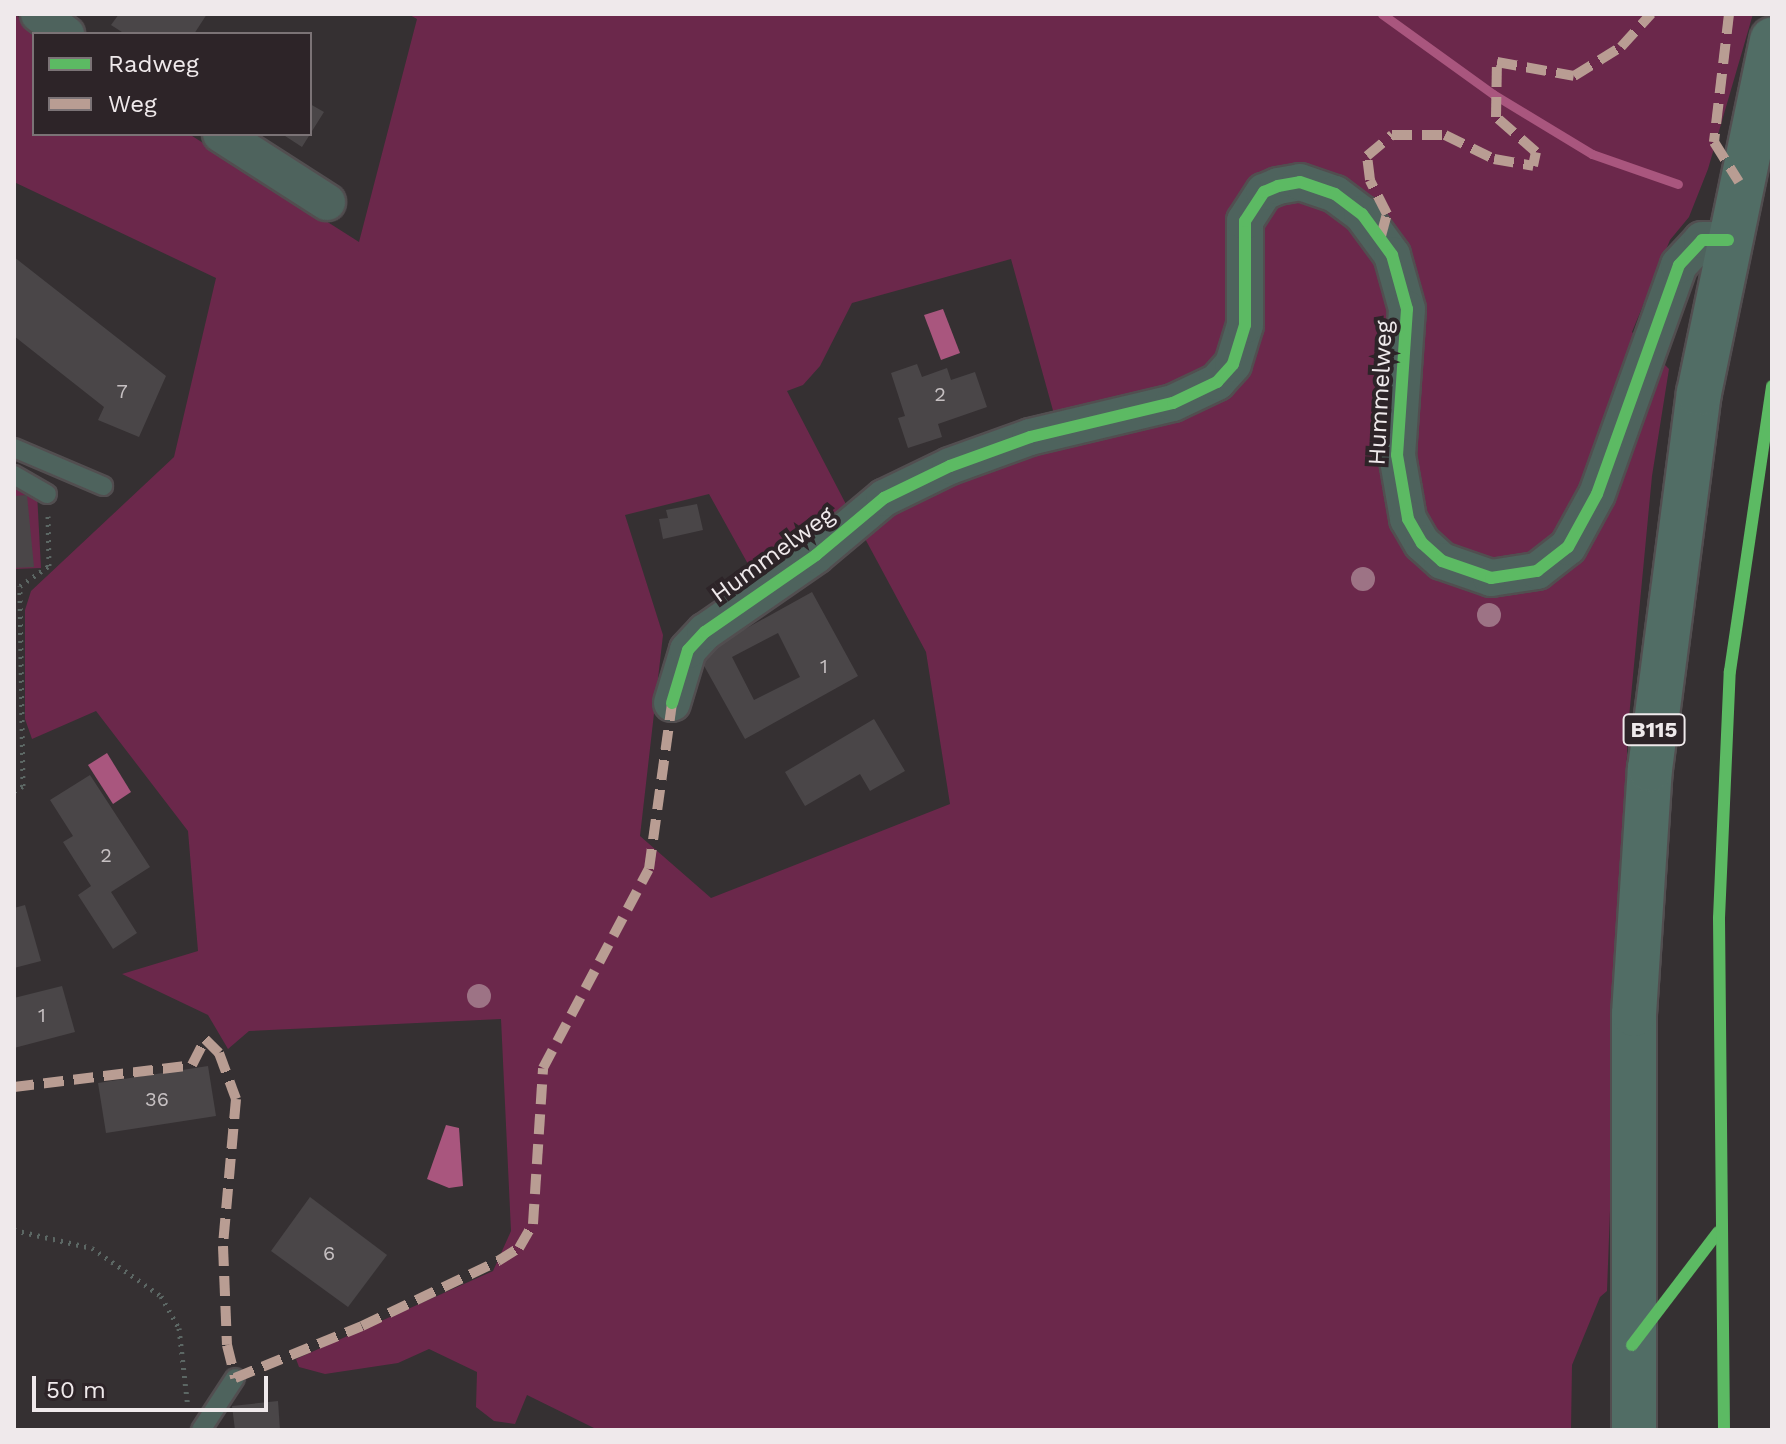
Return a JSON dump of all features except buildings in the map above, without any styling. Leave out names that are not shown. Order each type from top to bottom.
[{"type":"main road","name":"B115","points":[[1634,1430],[1634,1014],[1650,769],[1676,543],[1728,240],[1772,39]]},
{"type":"street","points":[[39,14],[63,32]]},
{"type":"street","points":[[224,136],[327,202]]},
{"type":"street","name":"Hummelweg","points":[[672,703],[688,650],[705,632],[816,555],[884,498],[950,466],[1030,437],[1173,403],[1217,382],[1233,364],[1245,325],[1245,221],[1264,192],[1300,182],[1335,194],[1362,214],[1392,255],[1407,309],[1397,455],[1408,519],[1422,543],[1442,561],[1491,578],[1537,571],[1568,547],[1597,494],[1679,265],[1702,240],[1728,240]]},
{"type":"lane","points":[[14,448],[103,486]]},
{"type":"lane","points":[[14,475],[47,494]]},
{"type":"lane","points":[[198,1425],[235,1378]]},
{"type":"path","points":[[14,791],[23,786],[20,586],[49,566],[47,494]]},
{"type":"path","points":[[14,1230],[92,1248],[161,1296],[179,1328],[187,1400],[198,1425]]},
{"type":"shaded area","points":[[14,14],[39,32],[32,32],[32,136],[192,136],[359,242],[417,19],[408,14],[1753,14],[1708,169],[1689,217],[1670,240],[1632,332],[1669,369],[1652,476],[1628,728],[1607,1291],[1600,1297],[1572,1365],[1571,1430],[598,1430],[527,1395],[515,1424],[494,1421],[476,1407],[477,1372],[429,1349],[398,1363],[325,1374],[299,1367],[296,1359],[493,1271],[511,1231],[501,1019],[249,1031],[228,1049],[208,1015],[122,974],[198,951],[188,831],[96,711],[32,739],[25,719],[25,610],[31,591],[174,457],[216,278],[14,182]],"holes":[[[1011,259],[1062,443],[900,501],[862,533],[926,652],[950,804],[711,898],[640,836],[663,635],[625,515],[709,494],[748,564],[849,510],[787,391],[803,385],[820,366],[852,303]]]},
{"type":"shaded area","points":[[943,309],[960,353],[941,360],[924,315]]},
{"type":"shaded area","points":[[14,482],[37,493],[41,568],[14,569]]},
{"type":"shaded area","points":[[107,753],[131,792],[113,804],[88,765]]},
{"type":"shaded area","points":[[446,1125],[459,1128],[463,1186],[449,1188],[427,1179]]},
{"type":"waterway","points":[[1382,14],[1493,94],[1592,154],[1678,184]]},
{"type":"marked path","points":[[1381,236],[1387,214],[1370,180],[1367,156],[1392,135],[1445,135],[1494,159],[1533,166],[1536,152],[1496,117],[1497,62],[1574,76],[1621,47],[1651,14]]},
{"type":"marked path","points":[[1729,14],[1714,142],[1739,182]]},
{"type":"marked path","points":[[14,1087],[192,1065],[205,1039],[219,1053],[236,1099],[223,1246],[227,1345],[235,1378],[362,1326],[498,1261],[519,1248],[533,1224],[543,1068],[649,869],[672,703]]},
{"type":"cycle path","points":[[672,703],[688,650],[705,632],[816,555],[884,498],[950,466],[1030,437],[1173,403],[1217,382],[1233,364],[1245,325],[1245,221],[1264,192],[1300,182],[1335,194],[1362,214],[1392,255],[1407,309],[1397,455],[1408,519],[1422,543],[1442,561],[1491,578],[1537,571],[1568,547],[1597,494],[1679,265],[1702,240],[1728,240]]},
{"type":"cycle path","points":[[1724,1430],[1719,918],[1730,671],[1772,386]]},
{"type":"cycle path","points":[[1632,1345],[1718,1232]]}]
